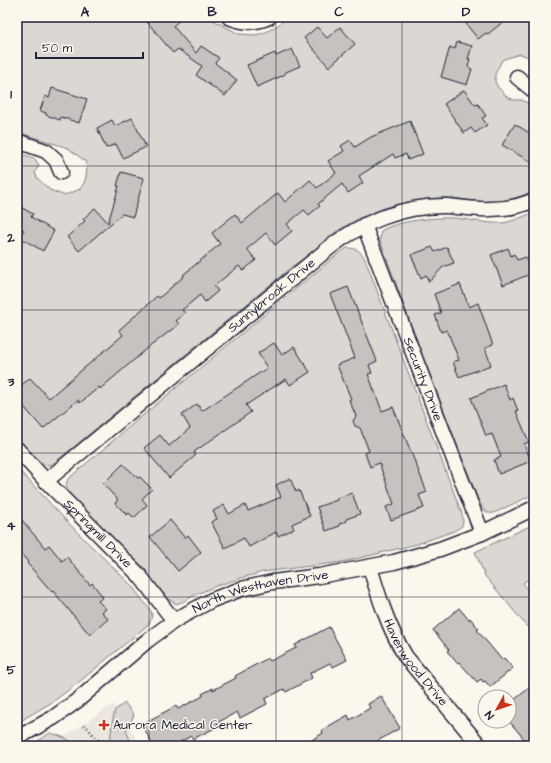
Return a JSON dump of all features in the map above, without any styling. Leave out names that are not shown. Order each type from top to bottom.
[{"type":"street","points":[[229,17],[235,20],[250,22],[264,20],[269,17]]},
{"type":"street","points":[[517,77],[534,91]]},
{"type":"street","points":[[17,142],[46,151],[56,160],[61,172]]},
{"type":"street","name":"Sunnybrook Drive","points":[[46,481],[341,238],[364,225],[395,213],[420,208],[446,206],[490,209],[509,208],[534,200]]},
{"type":"street","name":"Security Drive","points":[[364,225],[482,533]]},
{"type":"street","name":"Springmill Drive","points":[[17,449],[46,481],[140,576],[174,621]]},
{"type":"street","name":"North Westhaven Drive","points":[[17,738],[53,718],[74,703],[147,641],[174,621],[212,600],[241,589],[273,582],[370,567],[440,549],[482,533],[534,508]]},
{"type":"street","name":"Havenwood Drive","points":[[370,567],[396,641],[406,657],[480,746]]},
{"type":"path","points":[[84,725],[105,746]]},
{"type":"shaded area","points":[[17,17],[210,17],[239,34],[256,35],[266,32],[288,17],[534,17],[534,69],[529,57],[520,54],[502,60],[495,74],[495,81],[497,86],[507,97],[514,100],[522,100],[534,107],[534,191],[516,198],[497,202],[447,198],[411,201],[382,209],[356,220],[327,238],[312,252],[294,265],[58,460],[50,465],[43,464],[30,453],[17,437],[17,153],[34,158],[39,165],[35,172],[37,178],[50,190],[63,195],[80,189],[86,177],[87,168],[85,161],[68,148],[17,132]]},
{"type":"shaded area","points":[[534,212],[534,494],[494,513],[488,513],[484,510],[478,499],[411,325],[380,240],[381,231],[406,222],[436,218],[453,218],[490,223],[502,223]]},
{"type":"shaded area","points":[[347,248],[358,250],[365,259],[462,514],[462,526],[454,531],[417,544],[342,562],[263,572],[216,586],[176,604],[167,598],[141,565],[70,495],[66,487],[68,479],[142,416]]},
{"type":"shaded area","points":[[17,468],[77,532],[131,585],[151,611],[152,615],[149,624],[79,682],[54,701],[17,723]]},
{"type":"shaded area","points":[[534,524],[534,575],[523,583],[530,594],[534,596],[534,635],[485,576],[475,552]]},
{"type":"shaded area","points":[[125,703],[134,715],[126,731],[130,740],[135,746],[113,746],[110,743],[115,710]]},
{"type":"shaded area","name":"Aurora Medical Center","points":[[113,704],[141,746],[51,746]]},
{"type":"shaded area","points":[[50,733],[67,739],[76,746],[30,746]]},
{"type":"building","points":[[143,17],[183,17],[173,26],[196,53],[201,46],[219,58],[215,63],[237,80],[225,96],[196,75],[202,66],[178,49],[173,53]]},
{"type":"building","points":[[474,17],[509,17],[488,34],[486,33],[478,39],[466,24]]},
{"type":"building","points":[[317,27],[327,38],[340,27],[355,44],[329,67],[304,38]]},
{"type":"building","points":[[457,42],[472,46],[468,59],[470,59],[468,67],[472,69],[467,85],[441,77],[450,47],[455,49]]},
{"type":"building","points":[[292,49],[300,66],[257,87],[247,65],[275,53],[276,56]]},
{"type":"building","points":[[52,88],[87,99],[79,123],[61,117],[60,120],[40,111],[45,96],[49,98]]},
{"type":"building","points":[[464,90],[475,105],[478,104],[486,116],[482,118],[487,125],[475,133],[471,128],[464,133],[444,104]]},
{"type":"building","points":[[132,118],[146,147],[123,158],[116,144],[106,148],[97,128],[112,120],[115,126]]},
{"type":"building","points":[[410,121],[423,154],[408,160],[406,154],[395,158],[393,154],[359,176],[363,183],[348,193],[342,184],[318,204],[320,206],[309,215],[304,210],[287,224],[292,231],[275,245],[266,233],[247,249],[256,260],[243,271],[239,266],[214,286],[218,291],[205,302],[200,295],[182,310],[185,313],[176,321],[179,324],[100,389],[99,387],[80,403],[78,400],[43,429],[18,400],[22,396],[17,389],[30,378],[49,398],[123,335],[119,330],[157,296],[159,298],[184,276],[183,275],[220,244],[212,233],[235,214],[242,223],[278,193],[285,202],[310,180],[317,188],[336,173],[328,161],[344,151],[341,146],[350,140],[355,147],[371,137]]},
{"type":"building","points":[[515,124],[534,136],[534,164],[502,145]]},
{"type":"building","points":[[121,172],[144,178],[133,217],[122,214],[79,251],[67,237],[85,221],[83,219],[95,208],[108,223],[119,186],[117,186]]},
{"type":"building","points":[[17,205],[33,214],[31,217],[54,231],[43,251],[19,237],[24,230],[17,226]]},
{"type":"building","points":[[432,247],[435,252],[447,247],[454,263],[443,267],[429,282],[426,275],[421,278],[411,255]]},
{"type":"building","points":[[508,248],[511,256],[514,254],[517,260],[526,257],[533,273],[503,285],[491,255]]},
{"type":"building","points":[[460,284],[469,307],[478,303],[493,345],[485,348],[491,365],[459,377],[453,362],[459,360],[447,330],[441,332],[435,315],[441,313],[434,294]]},
{"type":"building","points":[[348,287],[377,361],[369,365],[372,373],[368,374],[382,411],[393,407],[427,492],[419,495],[424,508],[391,520],[386,507],[394,504],[379,463],[370,467],[365,453],[369,451],[360,428],[355,426],[353,421],[356,416],[349,400],[351,399],[337,365],[355,358],[330,294]]},
{"type":"building","points":[[274,343],[282,355],[294,347],[310,372],[290,385],[286,379],[246,405],[251,412],[194,452],[196,455],[169,478],[144,448],[160,435],[169,446],[190,428],[182,415],[197,404],[202,411],[267,368],[258,353]]},
{"type":"building","points":[[504,384],[510,400],[513,398],[518,411],[516,411],[529,442],[524,444],[531,461],[499,474],[494,460],[501,457],[492,434],[486,436],[471,398]]},
{"type":"building","points":[[123,464],[138,478],[140,477],[152,489],[142,499],[147,505],[134,518],[129,513],[127,515],[115,503],[118,500],[103,484]]},
{"type":"building","points":[[290,478],[296,492],[299,490],[310,516],[292,524],[294,529],[278,536],[276,532],[249,547],[244,538],[225,548],[211,522],[217,519],[213,511],[224,505],[229,514],[245,505],[248,511],[281,497],[276,485]]},
{"type":"building","points":[[352,493],[360,514],[346,519],[347,521],[339,524],[340,526],[326,531],[317,507]]},
{"type":"building","points":[[17,514],[45,548],[49,545],[62,561],[67,557],[90,585],[92,583],[103,597],[98,601],[106,609],[102,612],[108,619],[90,635],[27,563],[28,562],[17,549]]},
{"type":"building","points":[[170,520],[185,538],[188,535],[201,552],[178,571],[150,537]]},
{"type":"building","points":[[459,608],[469,620],[470,618],[479,629],[477,630],[502,660],[504,658],[513,668],[490,687],[481,679],[477,682],[459,662],[457,663],[433,630]]},
{"type":"building","points":[[329,627],[347,660],[333,667],[330,663],[310,673],[312,678],[286,692],[284,689],[265,699],[267,704],[240,718],[237,712],[217,723],[219,726],[193,739],[191,736],[173,746],[153,746],[142,724],[176,706],[178,709],[203,696],[202,694],[236,678],[235,676],[268,658],[270,661],[296,648],[295,645]]},
{"type":"building","points":[[529,688],[534,694],[534,746],[530,746],[516,729],[517,729],[517,698]]},
{"type":"building","points":[[381,696],[400,728],[369,746],[302,746],[323,733],[322,730],[348,715],[350,720],[370,708],[368,704]]},
{"type":"place","name":"Aurora Medical Center","points":[[104,725]]}]
